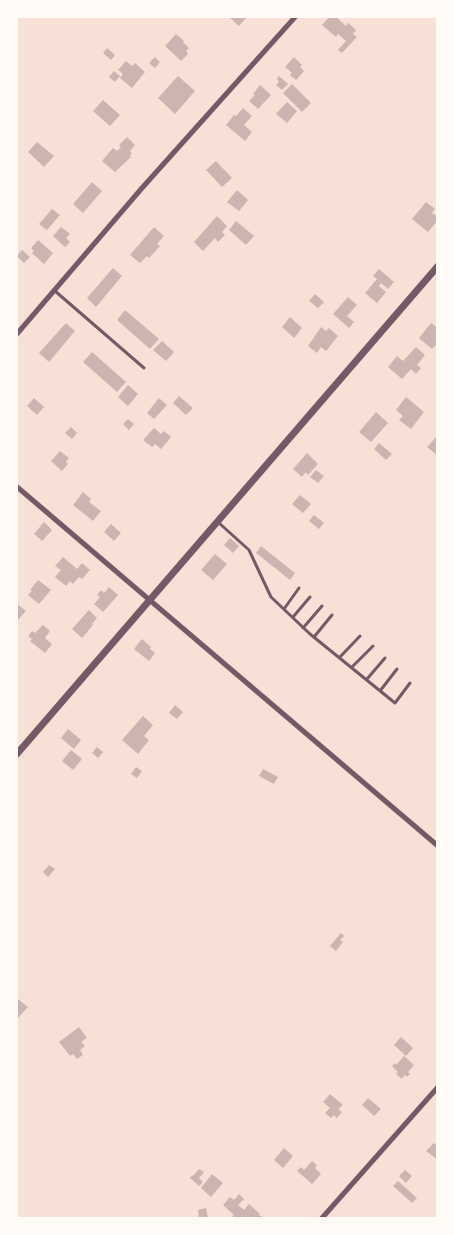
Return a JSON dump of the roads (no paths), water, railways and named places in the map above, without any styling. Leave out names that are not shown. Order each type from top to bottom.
[{"type":"street","points":[[16,335],[141,188],[296,16]]},
{"type":"street","points":[[16,755],[438,266]]},
{"type":"street","points":[[16,486],[438,846]]},
{"type":"street","points":[[322,1218],[438,1086]]},
{"type":"lane","points":[[54,291],[144,368]]},
{"type":"lane","points":[[218,522],[249,550],[271,597],[303,628],[395,702],[410,683]]},
{"type":"lane","points":[[284,609],[299,588]]},
{"type":"lane","points":[[292,617],[310,597]]},
{"type":"lane","points":[[303,628],[322,606]]},
{"type":"lane","points":[[314,637],[332,615]]},
{"type":"lane","points":[[340,657],[360,636]]},
{"type":"lane","points":[[352,667],[373,646]]},
{"type":"lane","points":[[367,680],[385,658]]},
{"type":"lane","points":[[380,691],[397,669]]}]
